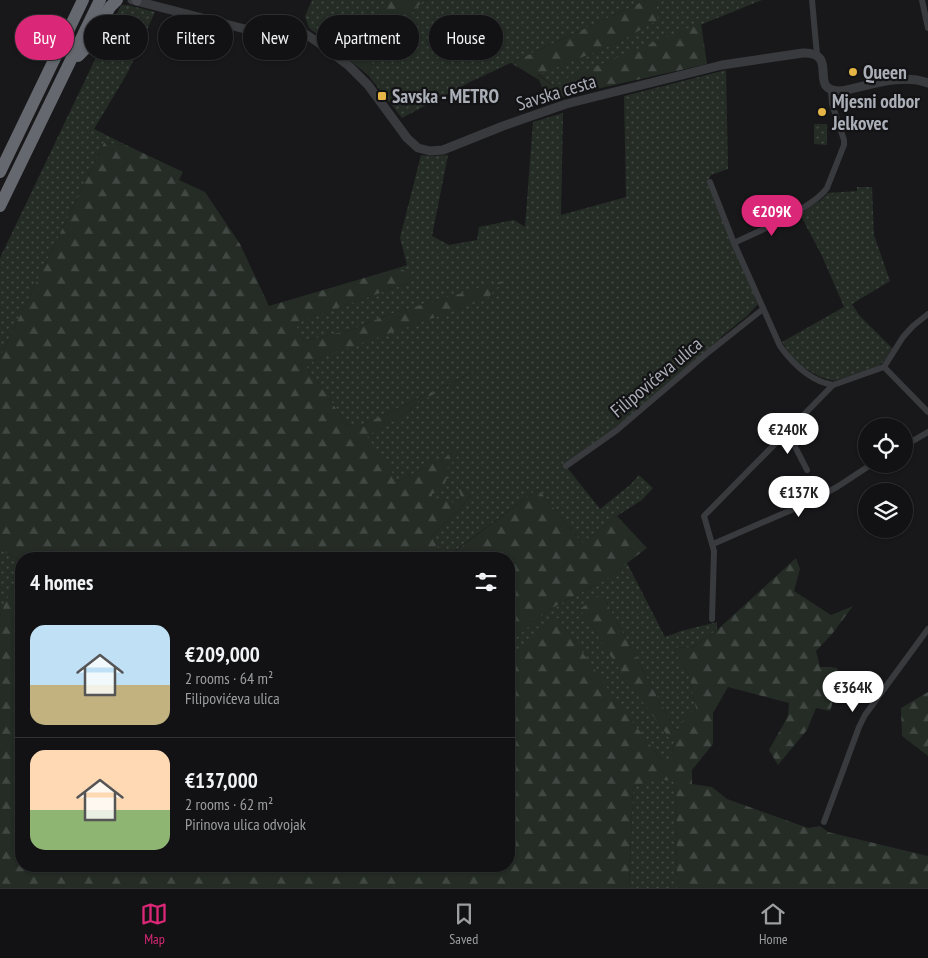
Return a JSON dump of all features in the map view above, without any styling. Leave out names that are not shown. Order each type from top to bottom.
[{"type":"highway","points":[[0,172],[83,0]]},
{"type":"highway","points":[[0,206],[100,0]]},
{"type":"highway","points":[[69,64],[87,47],[110,7],[117,0]]},
{"type":"street","name":"Savska cesta","points":[[135,0],[245,30],[286,25],[293,26],[349,66],[368,85],[407,138],[418,148],[430,151],[443,150],[566,104],[713,67],[803,53],[817,55]]},
{"type":"street","points":[[812,0],[817,55],[822,60],[824,82],[831,90],[841,91],[897,80],[916,79],[928,83]]},
{"type":"street","points":[[922,0],[928,28]]},
{"type":"street","points":[[734,243],[798,210],[823,194],[827,188],[844,145],[832,104],[831,90]]},
{"type":"street","points":[[710,182],[734,243],[780,346],[790,360],[805,372],[817,380],[833,384]]},
{"type":"street","name":"Filipovićeva ulica","points":[[566,466],[617,430],[704,355],[764,309]]},
{"type":"street","points":[[712,619],[713,544],[704,516],[833,384],[884,367],[903,337],[928,314]]},
{"type":"street","points":[[884,367],[928,412]]},
{"type":"street","points":[[787,431],[807,470]]},
{"type":"street","points":[[913,441],[928,432]]},
{"type":"street","points":[[713,544],[805,504],[858,473]]},
{"type":"street","points":[[824,822],[865,715],[928,629]]},
{"type":"green space","points":[[312,0],[388,0],[376,15],[317,15],[317,34],[309,28],[307,15],[305,15]]},
{"type":"green space","points":[[388,0],[428,0],[423,1],[410,15],[376,15]]},
{"type":"green space","points":[[646,0],[470,82],[402,118],[368,75],[373,60],[419,60],[419,15],[410,15],[423,1]]},
{"type":"green space","points":[[646,0],[656,0],[658,20],[617,43],[538,75],[555,87],[562,80],[701,23],[707,64],[548,100],[539,80],[511,63]]},
{"type":"green space","points":[[656,0],[762,0],[601,65],[555,87],[538,74],[617,43],[657,20]]},
{"type":"green space","points":[[121,5],[155,12],[148,28],[148,15],[116,15]]},
{"type":"green space","points":[[95,60],[133,60],[94,129],[126,145],[104,143],[0,357],[0,258]]},
{"type":"green space","points":[[349,60],[373,60],[368,75]]},
{"type":"green space","points":[[726,70],[728,169],[711,175],[708,181],[758,304],[721,339],[619,425],[565,465],[600,509],[630,485],[639,475],[653,488],[642,500],[617,516],[582,543],[538,489],[453,552],[440,552],[431,536],[461,509],[470,496],[458,485],[461,497],[453,504],[432,501],[432,493],[449,471],[445,470],[460,452],[442,461],[424,461],[428,467],[398,481],[366,436],[404,415],[417,403],[475,371],[358,427],[347,424],[306,366],[317,359],[502,282],[387,315],[354,329],[304,341],[294,323],[411,282],[413,275],[398,268],[407,265],[400,238],[421,155],[448,155],[432,236],[449,245],[477,240],[479,227],[514,220],[525,227],[533,122],[563,113],[561,215],[626,197],[624,96]]},
{"type":"green space","points":[[814,124],[827,124],[827,145],[814,144]]},
{"type":"green space","points":[[104,143],[126,145],[183,172],[179,180],[205,192],[240,244],[269,306],[398,268],[414,275],[411,282],[295,323],[304,341],[354,329],[387,315],[503,281],[487,299],[317,359],[306,366],[347,424],[358,427],[488,365],[417,403],[404,415],[367,436],[398,481],[427,467],[424,461],[442,461],[453,450],[461,452],[446,470],[449,471],[443,489],[432,494],[432,501],[441,497],[454,503],[461,497],[457,484],[470,496],[461,509],[431,536],[440,552],[15,552],[15,558],[0,549],[0,357]]},
{"type":"green space","points":[[857,187],[872,187],[874,235],[890,281],[852,304],[859,315],[892,348],[878,367],[834,381],[820,377],[801,366],[794,360],[782,342],[844,307],[822,256],[800,214],[828,193],[857,191]]},
{"type":"green space","points":[[538,489],[582,543],[617,516],[647,548],[605,580],[550,609],[515,638],[515,552],[454,552]]},
{"type":"green space","points":[[0,549],[15,558],[15,581],[0,615]]},
{"type":"green space","points":[[796,558],[800,569],[794,591],[831,615],[853,606],[832,634],[816,651],[820,667],[837,668],[840,679],[830,711],[816,708],[807,730],[778,765],[769,750],[788,716],[789,703],[728,687],[713,713],[713,744],[692,770],[692,784],[712,787],[727,799],[808,828],[820,826],[828,832],[928,856],[928,888],[677,888],[676,782],[659,780],[643,783],[633,788],[629,888],[0,888],[0,615],[15,581],[15,872],[515,872],[515,653],[538,628],[558,618],[616,700],[657,754],[668,765],[675,742],[671,740],[629,684],[580,609],[599,596],[604,598],[674,728],[679,730],[684,719],[696,709],[689,675],[674,650],[679,647],[691,648],[717,630]]},
{"type":"green space","points":[[627,563],[665,637],[717,622],[717,630],[691,648],[679,647],[674,650],[689,675],[696,709],[684,719],[680,730],[674,728],[604,598],[580,609],[630,684],[671,740],[675,742],[668,766],[624,713],[558,618],[515,654],[515,638],[550,609],[605,580]]},
{"type":"green space","points":[[928,692],[928,756],[902,736],[901,708]]},
{"type":"green space","points":[[662,779],[676,782],[677,888],[629,888],[633,788],[647,781]]},
{"type":"place","name":"Queen","points":[[853,72]]},
{"type":"place","name":"Savska - METRO","points":[[382,96]]},
{"type":"place","name":"Mjesni odbor Jelkovec","points":[[822,112]]}]
